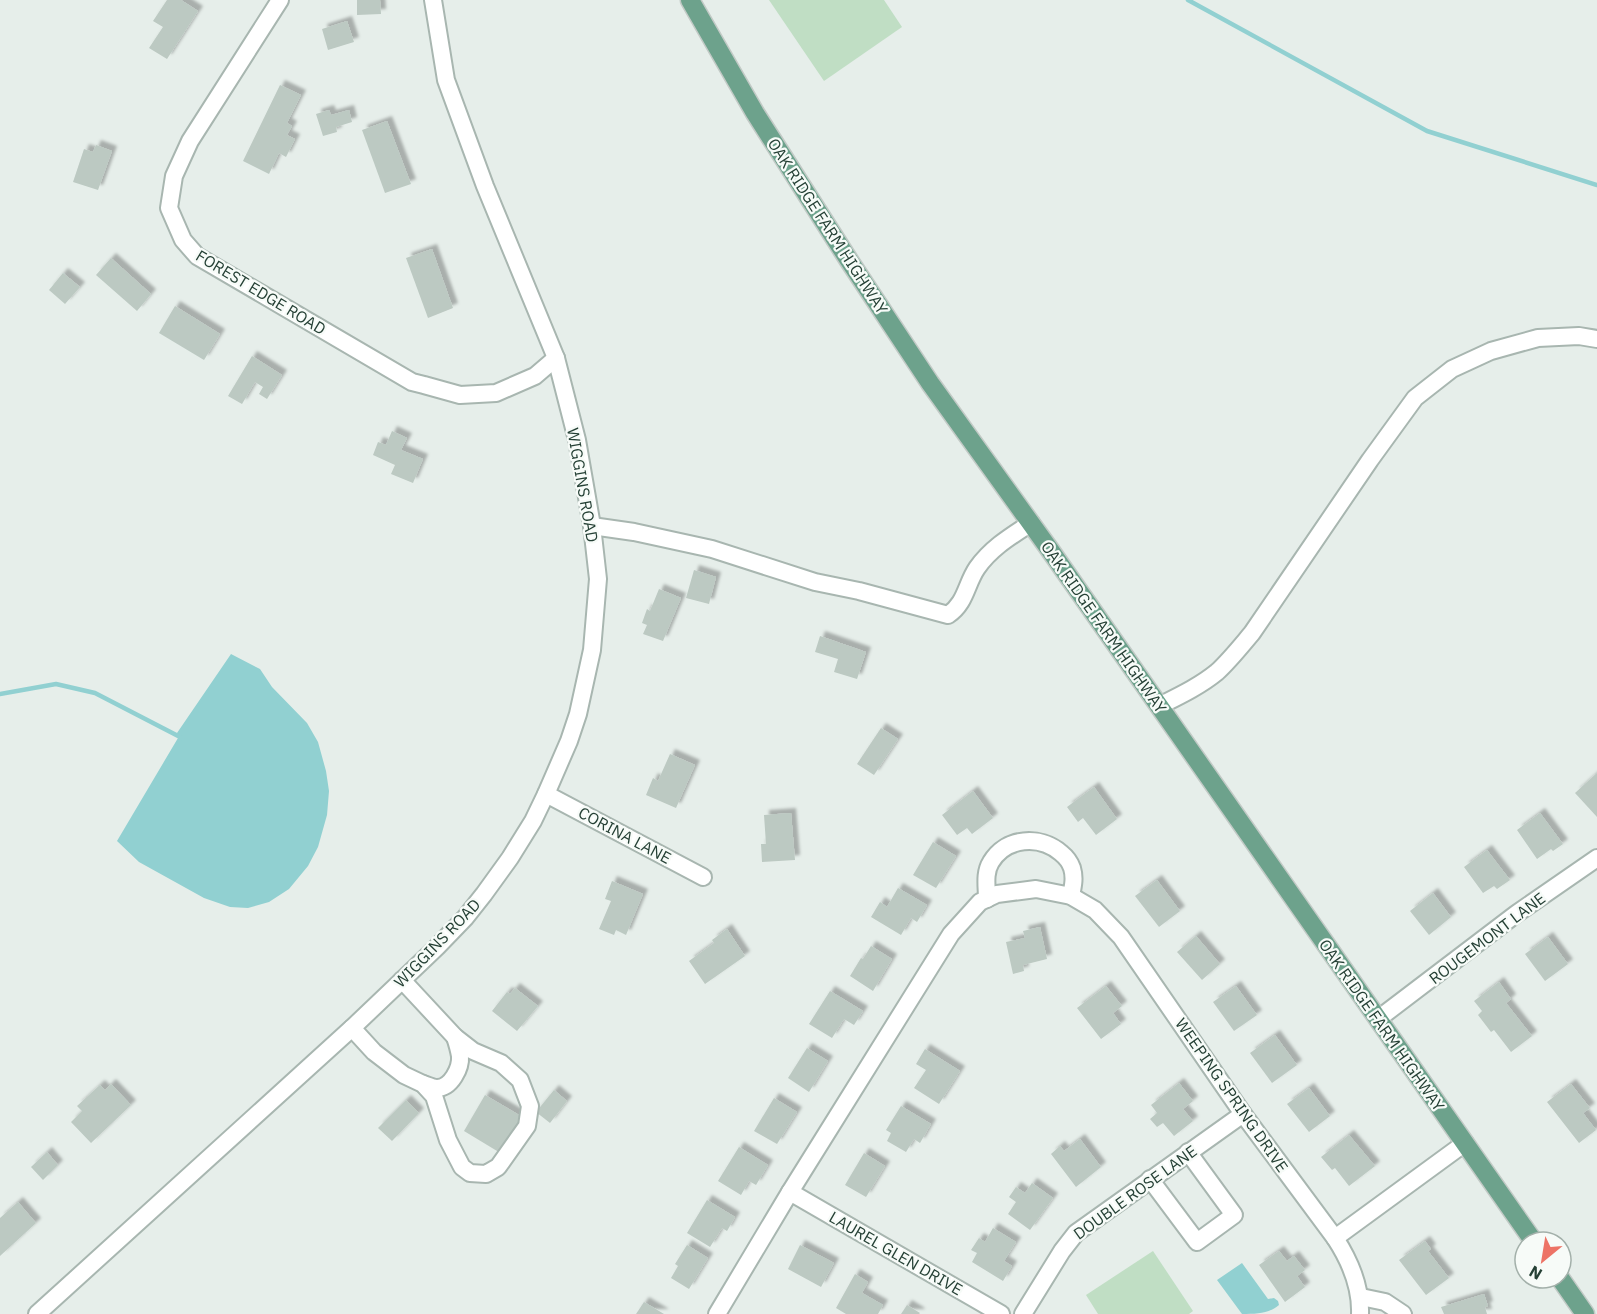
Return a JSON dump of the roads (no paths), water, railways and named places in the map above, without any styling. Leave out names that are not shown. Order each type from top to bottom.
[{"type":"main road","name":"OAK RIDGE FARM HIGHWAY","points":[[690,0],[755,112],[930,383],[1031,523],[1526,1230]]},
{"type":"main road","points":[[1568,1290],[1585,1314]]},
{"type":"street","name":"FOREST EDGE ROAD","points":[[280,0],[190,141],[174,176],[169,208],[183,240],[197,256],[412,382],[460,395],[496,393],[535,376],[556,358]]},
{"type":"street","name":"WIGGINS ROAD","points":[[37,1314],[352,1028],[444,939],[484,894],[533,821],[569,741],[578,714],[592,650],[597,579],[592,526],[577,440],[556,358],[485,186],[447,82],[433,0]]},
{"type":"street","points":[[1159,706],[1216,672],[1252,633],[1415,398],[1452,369],[1491,351],[1538,338],[1579,336],[1597,339]]},
{"type":"street","points":[[592,526],[630,531],[712,549],[815,582],[859,591],[948,615],[957,609],[976,568],[998,545],[1031,523]]},
{"type":"street","name":"CORINA LANE","points":[[546,794],[703,877]]},
{"type":"street","points":[[987,899],[986,873],[991,861],[1001,850],[1018,841],[1038,841],[1055,848],[1066,858],[1072,866],[1074,882],[1071,896]]},
{"type":"street","name":"ROUGEMONT LANE","points":[[1377,1020],[1516,914],[1597,858]]},
{"type":"street","name":"WEEPING SPRING DRIVE","points":[[717,1314],[790,1192],[951,934],[980,902],[997,894],[1036,889],[1071,896],[1095,910],[1121,937],[1243,1114],[1346,1254],[1353,1270],[1360,1306]]},
{"type":"street","points":[[402,980],[455,1037],[473,1051],[501,1063],[520,1080],[530,1106],[527,1126],[498,1167],[486,1174],[470,1173],[462,1167],[448,1140],[434,1096],[423,1084]]},
{"type":"street","points":[[352,1028],[374,1052],[404,1074],[436,1088],[449,1083],[458,1067],[460,1058],[455,1037]]},
{"type":"street","name":"DOUBLE ROSE LANE","points":[[1023,1314],[1062,1251],[1076,1233],[1243,1114]]},
{"type":"street","points":[[1335,1238],[1465,1143]]},
{"type":"street","points":[[1150,1179],[1197,1242],[1234,1215],[1188,1152]]},
{"type":"street","name":"LAUREL GLEN DRIVE","points":[[790,1192],[1001,1314]]},
{"type":"street","points":[[1360,1306],[1385,1302],[1403,1314]]},
{"type":"water","points":[[231,654],[260,669],[272,687],[307,723],[318,742],[329,791],[327,815],[318,847],[308,866],[289,889],[269,902],[248,908],[230,907],[204,898],[139,862],[117,841],[178,738],[177,733]]},
{"type":"water","points":[[1242,1263],[1268,1299],[1274,1298],[1279,1305],[1266,1312],[1242,1314],[1217,1280]]},
{"type":"waterway","points":[[1188,0],[1427,131],[1597,185]]},
{"type":"waterway","points":[[0,694],[56,684],[95,693],[182,738]]}]
